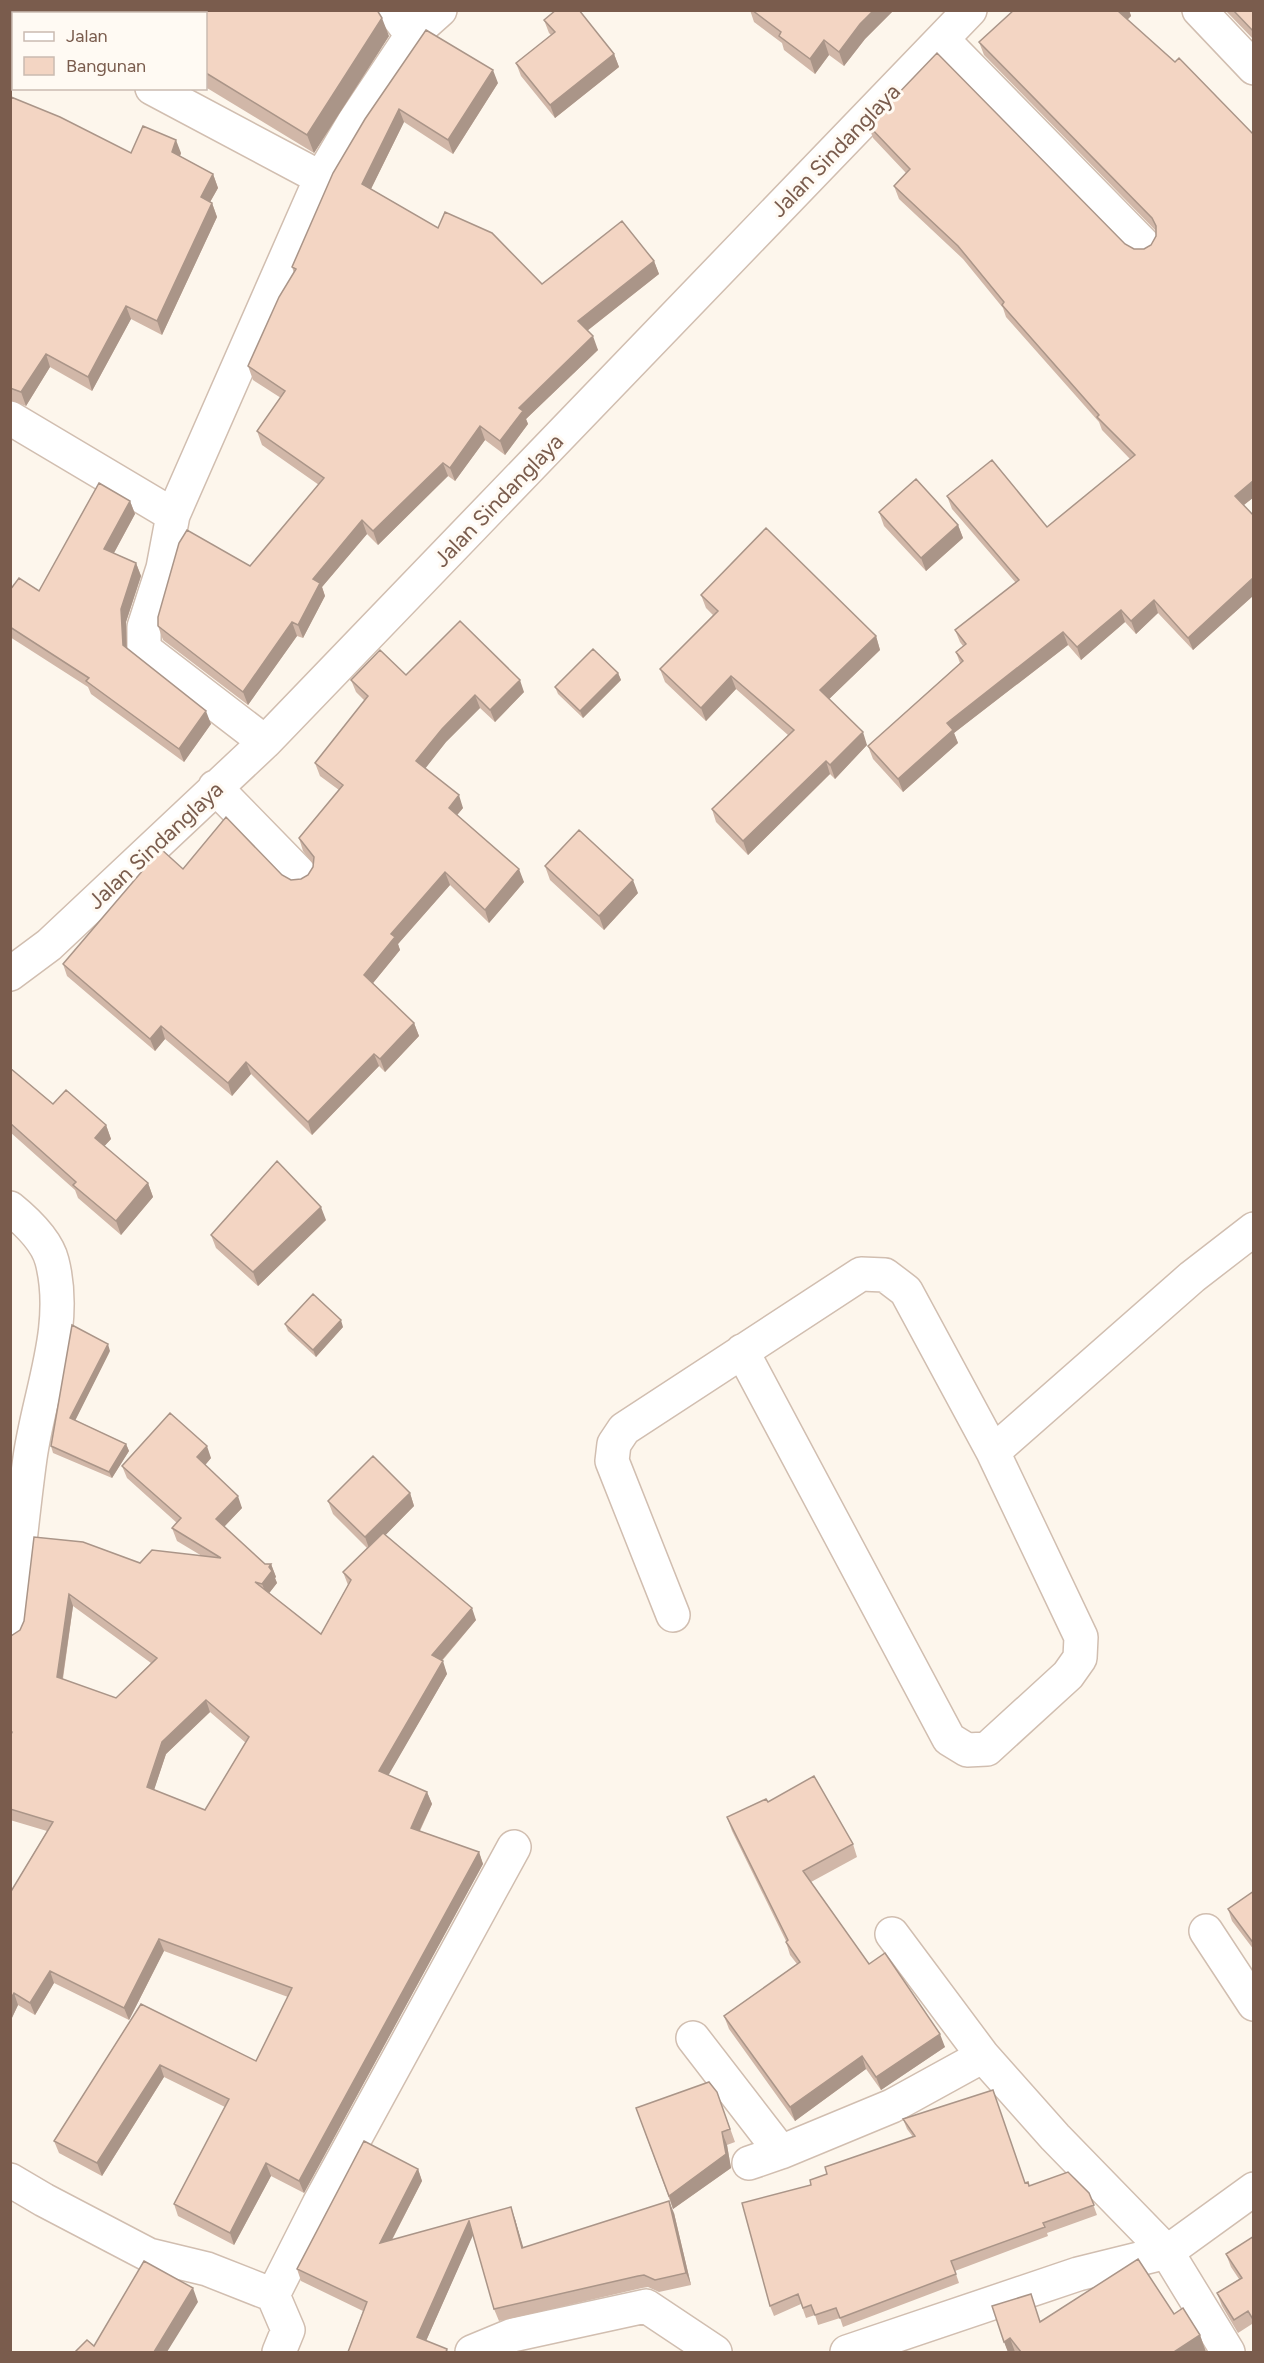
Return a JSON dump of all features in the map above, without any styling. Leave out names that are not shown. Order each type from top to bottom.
[{"type":"street","points":[[265,742],[144,649],[144,627],[163,568],[173,515],[321,178],[354,122],[403,23],[440,10]]},
{"type":"street","name":"Jalan Sindanglaya","points":[[10,974],[49,945],[265,742],[970,10]]},
{"type":"street","points":[[1199,10],[1254,68]]},
{"type":"street","points":[[942,39],[1143,244]]},
{"type":"street","points":[[156,90],[321,178]]},
{"type":"street","points":[[10,418],[173,515]]},
{"type":"street","points":[[215,788],[300,874]]},
{"type":"street","points":[[10,1208],[28,1223],[52,1258],[59,1298],[56,1326],[30,1456],[10,1631]]},
{"type":"street","points":[[993,1452],[1207,1264],[1254,1228]]},
{"type":"street","points":[[673,1615],[612,1461],[614,1444],[624,1429],[742,1351],[861,1274],[885,1275],[906,1291],[993,1452],[1082,1637],[1080,1658],[1068,1675],[987,1749],[967,1750],[949,1739],[742,1351]]},
{"type":"street","points":[[273,2295],[319,2204],[514,1847]]},
{"type":"street","points":[[1206,1931],[1254,2004]]},
{"type":"street","points":[[892,1934],[983,2056],[1054,2137],[1167,2252],[1228,2352]]},
{"type":"street","points":[[693,2038],[782,2152]]},
{"type":"street","points":[[749,2163],[782,2152],[892,2106],[983,2056]]},
{"type":"street","points":[[10,2180],[149,2255],[207,2269],[273,2295],[288,2330],[279,2352]]},
{"type":"street","points":[[847,2352],[1078,2274],[1167,2252],[1254,2189]]},
{"type":"street","points":[[472,2352],[513,2335],[646,2306],[715,2352]]},
{"type":"building","points":[[182,10],[377,10],[382,18],[307,135],[207,74],[207,12],[181,12]]},
{"type":"building","points":[[556,10],[579,10],[614,54],[550,105],[516,63],[555,32],[544,20]]},
{"type":"building","points":[[752,10],[874,10],[839,52],[824,40],[810,59],[779,36],[781,32]]},
{"type":"building","points":[[1014,10],[1119,10],[1175,62],[1179,58],[1254,135],[1254,480],[1235,496],[1254,516],[1254,577],[1188,638],[1154,600],[1131,621],[1121,610],[1077,647],[1063,632],[947,723],[953,730],[898,779],[868,746],[963,661],[956,652],[966,644],[955,630],[1019,580],[947,496],[992,460],[1047,527],[1135,455],[1097,417],[1099,415],[1002,305],[1004,302],[958,246],[894,186],[910,169],[868,125],[937,53],[1125,244],[1134,249],[1144,249],[1151,245],[1156,236],[1156,226],[1152,218],[979,42]]},
{"type":"building","points":[[1233,10],[1254,10],[1254,32]]},
{"type":"building","points":[[426,30],[493,70],[448,140],[399,109],[362,184],[438,228],[445,212],[492,233],[542,284],[622,221],[654,261],[578,321],[593,336],[519,408],[523,411],[500,441],[480,426],[450,468],[443,463],[373,531],[362,520],[313,579],[320,583],[298,625],[292,622],[243,692],[158,626],[158,617],[179,543],[187,530],[250,566],[324,478],[257,431],[285,391],[248,366],[279,297],[296,269],[292,267],[333,173],[365,119]]},
{"type":"building","points":[[11,97],[60,117],[131,153],[143,126],[176,140],[172,152],[213,174],[201,197],[212,203],[157,321],[126,306],[88,377],[46,354],[21,392],[10,388]]},
{"type":"building","points":[[916,479],[958,525],[921,558],[879,512]]},
{"type":"building","points":[[99,483],[130,501],[104,549],[136,563],[121,609],[123,645],[206,711],[179,749],[86,681],[89,678],[10,627],[10,590],[19,578],[39,591]]},
{"type":"building","points":[[766,528],[876,636],[820,690],[863,732],[830,765],[826,761],[743,841],[712,809],[794,730],[731,676],[701,708],[660,669],[718,611],[701,595]]},
{"type":"building","points":[[460,621],[520,680],[490,710],[475,695],[442,729],[416,761],[459,795],[449,808],[519,869],[485,910],[445,872],[391,934],[395,937],[364,975],[414,1023],[380,1059],[374,1054],[308,1122],[246,1062],[228,1083],[161,1026],[150,1039],[63,964],[161,849],[183,869],[226,817],[282,875],[291,880],[301,879],[308,875],[313,867],[314,857],[299,838],[343,785],[315,763],[368,696],[351,680],[380,650],[406,675]]},
{"type":"building","points":[[593,649],[618,673],[580,711],[555,687]]},
{"type":"building","points":[[579,830],[633,880],[599,916],[545,866]]},
{"type":"building","points":[[10,1068],[53,1104],[66,1090],[106,1125],[95,1138],[148,1183],[116,1221],[73,1185],[76,1182],[10,1123]]},
{"type":"building","points":[[277,1161],[321,1207],[253,1272],[211,1235]]},
{"type":"building","points":[[313,1294],[341,1320],[313,1350],[285,1324]]},
{"type":"building","points":[[72,1325],[108,1344],[70,1418],[126,1444],[109,1472],[51,1446]]},
{"type":"building","points":[[170,1413],[207,1446],[197,1457],[238,1496],[216,1519],[265,1564],[271,1564],[269,1567],[272,1571],[262,1584],[255,1582],[321,1634],[351,1580],[343,1572],[383,1533],[472,1608],[432,1655],[443,1661],[379,1771],[427,1792],[411,1828],[479,1852],[299,2181],[266,2163],[230,2233],[174,2204],[229,2099],[160,2065],[97,2163],[54,2141],[141,2004],[256,2061],[292,1988],[159,1939],[124,2008],[50,1971],[30,2003],[14,1993],[10,2000],[10,1893],[53,1822],[10,1809],[10,1737],[12,1732],[10,1731],[10,1639],[20,1630],[24,1621],[34,1537],[83,1542],[140,1563],[152,1550],[221,1558],[172,1528],[181,1518],[122,1466]],"holes":[[[69,1594],[157,1658],[116,1698],[57,1677]],[[206,1700],[249,1737],[205,1810],[147,1787],[162,1742]]]},
{"type":"building","points":[[373,1456],[410,1493],[365,1537],[328,1501]]},
{"type":"building","points":[[814,1776],[853,1844],[803,1871],[869,1964],[885,1953],[940,2034],[876,2077],[862,2056],[790,2107],[724,2016],[800,1962],[786,1942],[788,1940],[727,1817],[766,1799],[768,1802]]},
{"type":"building","points":[[1254,1891],[1254,1944],[1228,1909]]},
{"type":"building","points":[[709,2082],[717,2092],[730,2129],[722,2132],[726,2154],[669,2196],[636,2108]]},
{"type":"building","points":[[993,2090],[1025,2183],[1028,2182],[1029,2186],[1068,2172],[1089,2193],[1094,2205],[1043,2223],[1045,2227],[951,2261],[956,2274],[840,2318],[836,2308],[815,2315],[811,2305],[803,2308],[798,2294],[770,2306],[742,2203],[811,2185],[810,2180],[827,2174],[825,2167],[915,2136],[903,2119]]},
{"type":"building","points":[[364,2141],[418,2169],[380,2243],[511,2207],[522,2248],[669,2201],[686,2273],[655,2280],[644,2275],[638,2276],[494,2309],[469,2221],[417,2337],[447,2349],[446,2352],[348,2352],[367,2302],[297,2269]]},
{"type":"building","points":[[1254,2236],[1254,2321],[1248,2311],[1234,2320],[1217,2293],[1242,2278],[1226,2254]]},
{"type":"building","points":[[1138,2259],[1174,2314],[1183,2308],[1200,2335],[1174,2352],[1021,2352],[1010,2338],[1004,2342],[992,2306],[1031,2294],[1040,2322]]},
{"type":"building","points":[[144,2261],[193,2288],[154,2352],[75,2352],[87,2340],[94,2346]]}]
